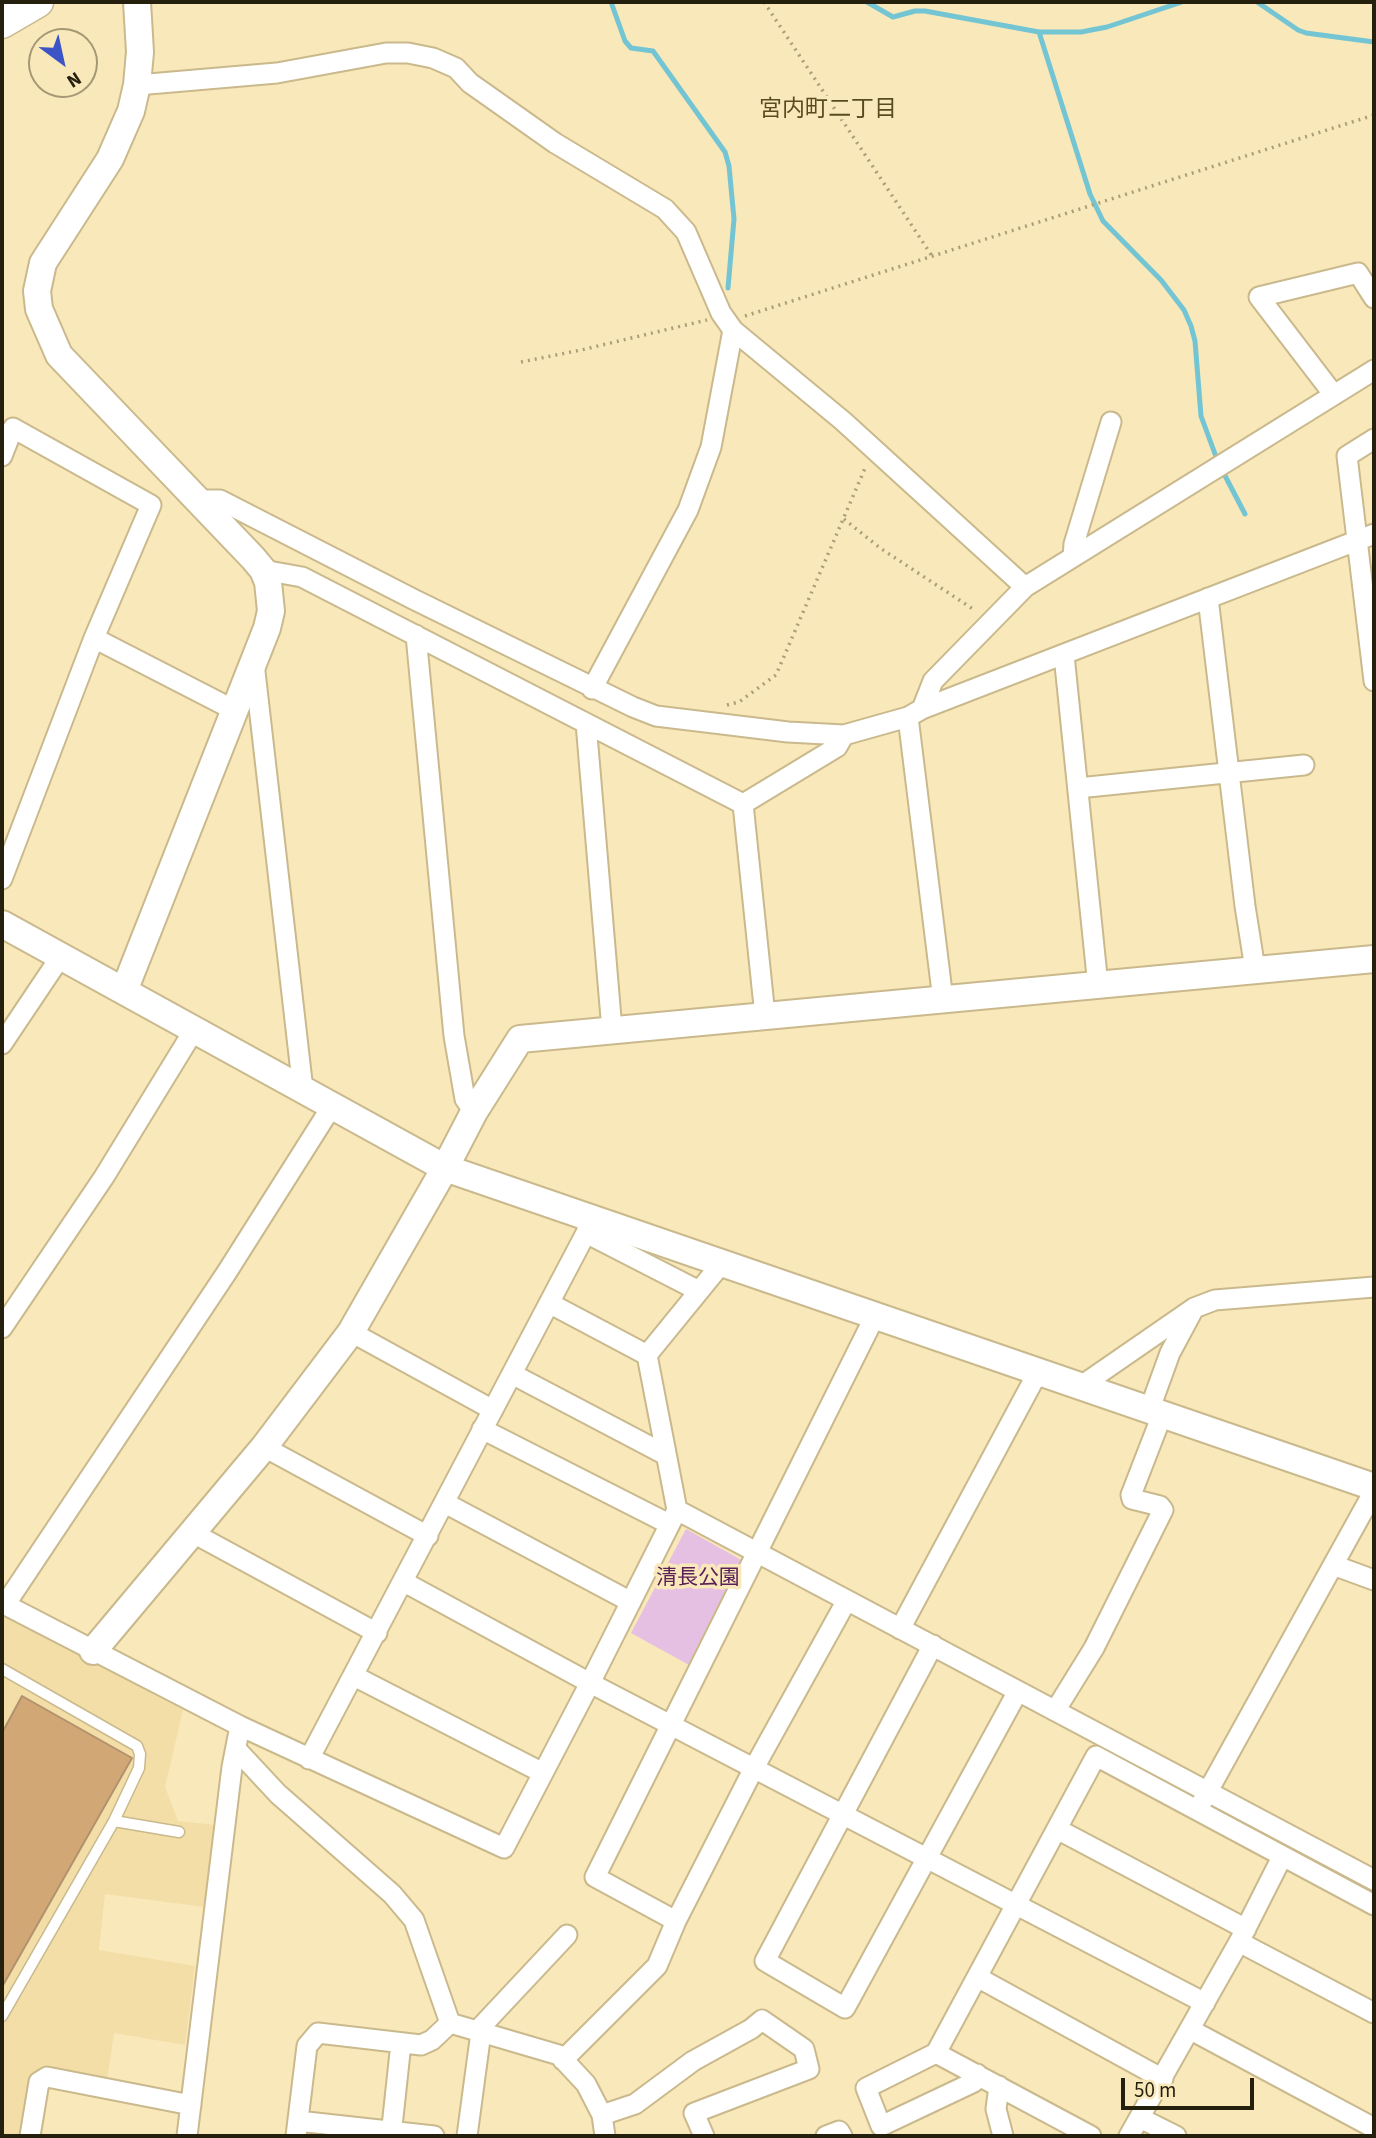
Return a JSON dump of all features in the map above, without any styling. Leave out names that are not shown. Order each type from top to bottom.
[{"type":"main road","points":[[2,23],[38,2]]},
{"type":"street","points":[[124,991],[271,611],[268,582],[263,570],[200,500],[59,355],[39,309],[37,291],[43,263],[120,139],[137,85],[140,52],[137,2]]},
{"type":"street","points":[[137,85],[277,73],[386,53],[408,53],[433,58],[456,68],[470,83],[555,143],[665,209],[686,232],[728,323],[873,448],[1025,587]]},
{"type":"street","points":[[1334,395],[1259,297],[1358,273],[1374,298]]},
{"type":"street","points":[[592,689],[688,510],[711,447],[728,323]]},
{"type":"street","points":[[943,1000],[915,713],[933,681],[1025,587],[1374,370]]},
{"type":"street","points":[[1073,557],[1074,544],[1111,422]]},
{"type":"street","points":[[2,456],[13,428],[151,505],[94,638],[2,879]]},
{"type":"street","points":[[1374,439],[1347,456],[1366,538],[1374,681]]},
{"type":"street","points":[[200,500],[220,500],[592,689],[656,716],[788,732],[844,735],[915,713],[1366,538]]},
{"type":"street","points":[[263,570],[302,576],[743,804]]},
{"type":"street","points":[[1208,598],[1255,969]]},
{"type":"street","points":[[416,635],[454,1036],[465,1099],[474,1112]]},
{"type":"street","points":[[94,638],[233,710]]},
{"type":"street","points":[[1064,655],[1098,986]]},
{"type":"street","points":[[254,660],[303,1090]]},
{"type":"street","points":[[586,723],[612,1030]]},
{"type":"street","points":[[743,804],[837,747],[844,735]]},
{"type":"street","points":[[1078,788],[1304,765]]},
{"type":"street","points":[[743,804],[765,1016]]},
{"type":"street","points":[[2,924],[445,1168],[588,1226],[722,1263],[1374,1489],[1198,1811]]},
{"type":"street","points":[[2,1044],[61,956]]},
{"type":"street","points":[[93,1651],[264,1447],[351,1332],[474,1112],[520,1039],[1374,959]]},
{"type":"street","points":[[2,1328],[104,1177],[194,1030]]},
{"type":"street","points":[[332,1106],[227,1272],[3,1604],[240,1726],[504,1848],[673,1517],[666,1455],[647,1355]]},
{"type":"street","points":[[588,1226],[699,1292]]},
{"type":"street","points":[[309,1759],[588,1226]]},
{"type":"street","points":[[647,1355],[722,1263]]},
{"type":"street","points":[[1081,1386],[1194,1308],[1215,1300],[1374,1287]]},
{"type":"street","points":[[549,1303],[647,1355]]},
{"type":"street","points":[[1055,1711],[1094,1648],[1163,1510],[1160,1506],[1132,1499],[1131,1495],[1170,1353],[1194,1308]]},
{"type":"street","points":[[676,1921],[595,1877],[875,1316]]},
{"type":"street","points":[[351,1332],[493,1410]]},
{"type":"street","points":[[900,1629],[1038,1372]]},
{"type":"street","points":[[512,1374],[666,1455]]},
{"type":"street","points":[[482,1429],[673,1517],[757,1552],[1374,1880]]},
{"type":"street","points":[[264,1447],[428,1536]]},
{"type":"street","points":[[445,1503],[631,1602]]},
{"type":"street","points":[[193,1533],[377,1633]]},
{"type":"street","points":[[1334,1565],[1374,1580]]},
{"type":"street","points":[[404,1582],[590,1683],[1205,2003]]},
{"type":"street","points":[[563,2060],[657,1966],[676,1921],[754,1768],[847,1600]]},
{"type":"street","points":[[933,1646],[765,1961],[845,2008],[1017,1690]]},
{"type":"street","points":[[354,1676],[543,1773]]},
{"type":"street","points":[[187,2136],[232,1767],[240,1726]]},
{"type":"street","points":[[237,1750],[278,1794],[391,1894],[414,1920],[450,2023]]},
{"type":"street","points":[[977,2074],[974,2082],[881,2126],[866,2088],[936,2053],[1096,1756],[1374,1905]]},
{"type":"street","points":[[1058,1829],[1374,2013]]},
{"type":"street","points":[[1129,2136],[1191,2030],[1282,1857]]},
{"type":"street","points":[[467,2136],[479,2032],[567,1935]]},
{"type":"street","points":[[977,1977],[1163,2079]]},
{"type":"street","points":[[603,2115],[635,2104],[693,2061],[751,2029],[762,2020],[804,2049],[809,2068],[694,2113],[704,2136]]},
{"type":"street","points":[[450,2023],[559,2055],[586,2084],[603,2115],[605,2136]]},
{"type":"street","points":[[434,2136],[297,2129],[307,2046],[318,2033],[421,2045],[432,2040],[450,2023]]},
{"type":"street","points":[[1191,2030],[1374,2128]]},
{"type":"street","points":[[391,2134],[401,2043]]},
{"type":"street","points":[[936,2053],[1091,2136]]},
{"type":"street","points":[[30,2136],[40,2082],[47,2077],[191,2105]]},
{"type":"street","points":[[999,2086],[996,2109],[1003,2136]]},
{"type":"street","points":[[1140,2118],[1176,2136]]},
{"type":"street","points":[[826,2136],[839,2131],[842,2136]]},
{"type":"lane","points":[[2,1669],[137,1746],[140,1755],[139,1768],[114,1821],[2,2016]]},
{"type":"lane","points":[[114,1821],[179,1832]]},
{"type":"path","points":[[764,2],[932,256]]},
{"type":"path","points":[[521,362],[728,323],[1374,115]]},
{"type":"path","points":[[716,707],[739,702],[776,675],[873,448]]},
{"type":"path","points":[[844,519],[880,548],[969,605],[990,623]]},
{"type":"shaded area","points":[[2,1614],[183,1710],[165,1787],[178,1821],[216,1825],[205,1907],[105,1894],[99,1950],[195,1966],[185,2045],[114,2033],[107,2082],[36,2070],[23,2136],[2,2136]]},
{"type":"green space","name":"清長公園","points":[[686,1529],[745,1562],[689,1665],[631,1633]]},
{"type":"building","points":[[22,1696],[132,1758],[2,1987],[2,1733]]},
{"type":"waterway","points":[[611,2],[625,41],[631,48],[653,51],[725,152],[729,166],[734,219],[728,288]]},
{"type":"waterway","points":[[867,2],[893,17],[925,11],[1039,32],[1081,32],[1107,27],[1182,2]]},
{"type":"waterway","points":[[1257,2],[1306,33],[1374,42]]},
{"type":"waterway","points":[[1039,32],[1090,194],[1103,221],[1161,280],[1184,310],[1191,326],[1195,341],[1201,416],[1218,462]]},
{"type":"waterway","points":[[1222,470],[1245,514]]},
{"type":"district","name":"宮内町二丁目","points":[[828,111]]}]
